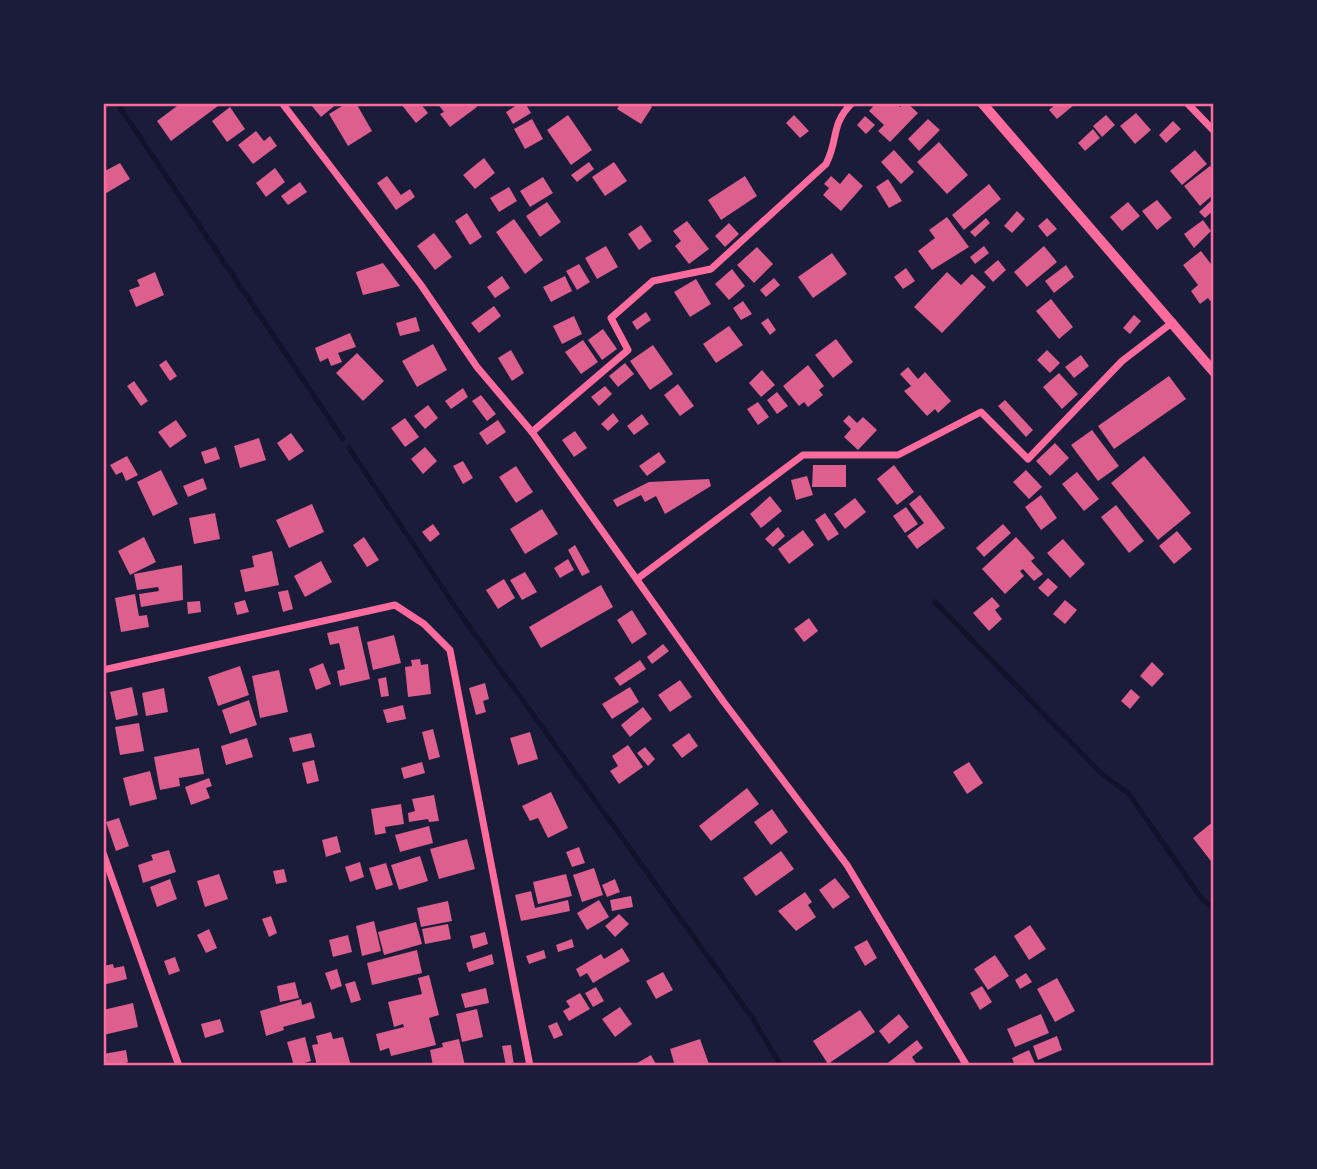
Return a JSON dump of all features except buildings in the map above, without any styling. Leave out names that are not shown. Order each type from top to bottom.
[{"type":"street","points":[[282,103],[421,285],[477,367],[533,432],[723,701],[847,865],[967,1066]]},
{"type":"street","points":[[533,432],[628,350],[611,318],[653,281],[711,268],[825,163],[833,150],[837,117],[852,103]]},
{"type":"street","points":[[982,103],[1214,372]]},
{"type":"street","points":[[1187,103],[1214,131]]},
{"type":"street","points":[[637,579],[803,455],[898,455],[981,412],[1028,459],[1122,361],[1173,322]]},
{"type":"street","points":[[103,670],[395,605],[424,624],[450,650],[530,1066]]},
{"type":"street","points":[[103,853],[179,1066]]},
{"type":"waterway","points":[[117,103],[343,439]]},
{"type":"waterway","points":[[349,448],[456,608],[753,1019],[781,1066]]},
{"type":"waterway","points":[[935,602],[1101,773],[1129,794],[1202,899],[1214,909]]}]
